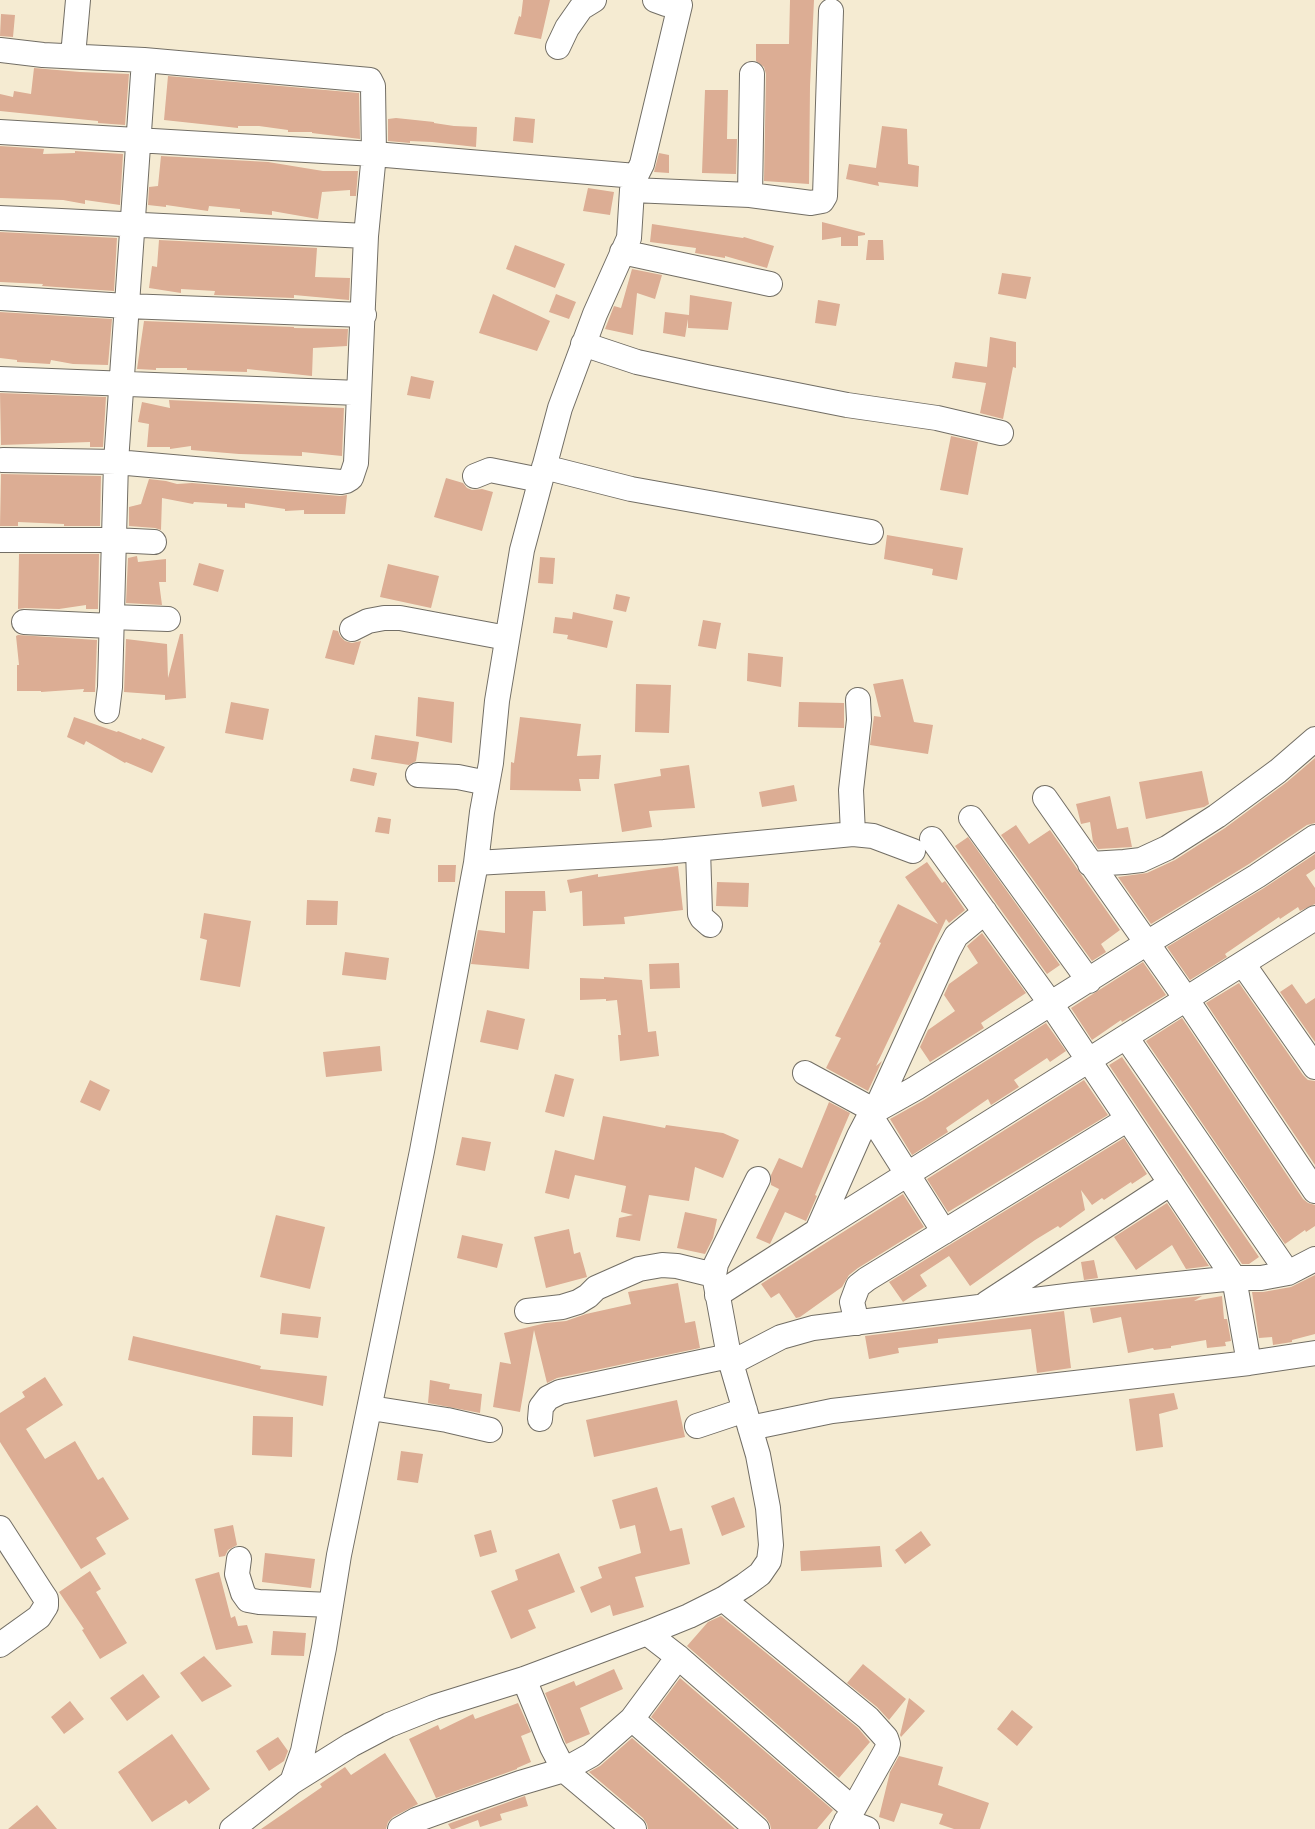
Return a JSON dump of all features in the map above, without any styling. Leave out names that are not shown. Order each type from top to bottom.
[{"type":"street","points":[[73,56],[78,0]]},
{"type":"street","points":[[558,47],[567,28],[581,8],[594,0]]},
{"type":"street","points":[[292,1782],[303,1751],[339,1555],[422,1151],[476,863],[487,783],[492,764],[497,701],[522,550],[560,408],[584,344],[629,238],[634,183],[642,164],[681,2],[666,4],[655,0]]},
{"type":"street","points":[[0,132],[374,154],[811,203],[822,201],[825,196],[831,11]]},
{"type":"street","points":[[0,50],[370,80],[374,154],[366,236],[356,463],[351,478],[341,482],[116,462],[3,460]]},
{"type":"street","points":[[107,711],[110,687],[116,462],[144,60]]},
{"type":"street","points":[[750,195],[752,74]]},
{"type":"street","points":[[0,218],[366,236]]},
{"type":"street","points":[[622,252],[770,284]]},
{"type":"street","points":[[0,298],[126,306],[364,315]]},
{"type":"street","points":[[584,344],[629,359],[706,377],[847,405],[937,418],[1001,433]]},
{"type":"street","points":[[0,379],[359,393]]},
{"type":"street","points":[[475,476],[489,470],[542,473],[871,532]]},
{"type":"street","points":[[0,540],[114,540],[154,543]]},
{"type":"street","points":[[352,629],[368,621],[400,618],[507,638]]},
{"type":"street","points":[[24,622],[168,619]]},
{"type":"street","points":[[853,834],[851,790],[860,720],[858,700]]},
{"type":"street","points":[[1090,864],[1141,860],[1167,848],[1217,816],[1315,739]]},
{"type":"street","points":[[418,775],[458,777],[487,783]]},
{"type":"street","points":[[1045,798],[1147,943],[1315,1191]]},
{"type":"street","points":[[971,818],[1089,981]]},
{"type":"street","points":[[476,863],[592,858],[853,834],[922,845],[985,912],[1051,1004],[1234,1278],[1249,1364]]},
{"type":"street","points":[[872,1113],[1089,981],[1315,837]]},
{"type":"street","points":[[698,849],[700,914],[710,925]]},
{"type":"street","points":[[817,1231],[956,936],[985,912]]},
{"type":"street","points":[[715,1285],[817,1231],[1243,964],[1312,928]]},
{"type":"street","points":[[1243,964],[1315,1067]]},
{"type":"street","points":[[1126,1037],[1287,1273]]},
{"type":"street","points":[[805,1073],[872,1113],[907,1175],[944,1232]]},
{"type":"street","points":[[857,1323],[852,1302],[858,1286],[867,1279],[1128,1119]]},
{"type":"street","points":[[232,1829],[292,1782],[351,1745],[408,1716],[524,1679],[647,1633],[723,1599],[759,1575],[769,1561],[771,1545],[768,1508],[758,1455],[730,1359],[715,1285],[716,1264],[758,1179]]},
{"type":"street","points":[[982,1306],[1171,1183]]},
{"type":"street","points":[[540,1419],[541,1407],[548,1398],[560,1392],[730,1359],[782,1337],[813,1328],[1074,1294],[1234,1278],[1261,1278],[1287,1273],[1315,1259]]},
{"type":"street","points":[[527,1311],[570,1305],[588,1296],[596,1288],[639,1269],[662,1265],[678,1266],[715,1285]]},
{"type":"street","points":[[697,1426],[1249,1364],[1315,1353]]},
{"type":"street","points":[[371,1408],[447,1420],[490,1430]]},
{"type":"street","points":[[0,1528],[42,1593],[46,1606],[39,1617],[0,1645]]},
{"type":"street","points":[[239,1559],[237,1574],[243,1593],[248,1600],[331,1605]]},
{"type":"street","points":[[647,1633],[678,1657],[852,1822],[887,1749],[886,1738],[868,1718],[723,1599]]},
{"type":"street","points":[[400,1829],[416,1820],[564,1770],[591,1755],[632,1719],[678,1657]]},
{"type":"street","points":[[524,1679],[564,1770],[634,1829]]},
{"type":"street","points":[[632,1719],[757,1829]]},
{"type":"building","points":[[523,0],[550,0],[541,39],[514,34],[519,16],[521,17]]},
{"type":"building","points":[[790,0],[814,0],[809,184],[764,181],[766,74],[764,67],[756,61],[756,44],[789,44]]},
{"type":"building","points":[[1,14],[15,15],[13,37],[0,36]]},
{"type":"building","points":[[34,68],[129,74],[125,125],[0,111],[0,94],[13,97],[14,91],[31,94]]},
{"type":"building","points":[[168,76],[359,93],[360,139],[312,132],[288,132],[288,130],[259,126],[238,126],[238,128],[164,120]]},
{"type":"building","points":[[705,90],[728,90],[727,139],[737,139],[736,174],[702,173]]},
{"type":"building","points":[[515,117],[535,119],[533,143],[513,141]]},
{"type":"building","points":[[388,119],[477,127],[476,147],[432,142],[388,141]]},
{"type":"building","points":[[882,126],[907,129],[908,164],[919,166],[918,187],[878,182],[879,186],[846,179],[849,164],[876,168]]},
{"type":"building","points":[[0,146],[44,149],[43,154],[75,153],[75,151],[123,154],[120,205],[85,200],[85,204],[63,200],[0,198]]},
{"type":"building","points":[[659,153],[669,155],[669,173],[654,172]]},
{"type":"building","points":[[161,156],[268,162],[323,171],[358,171],[356,196],[350,196],[350,190],[322,192],[318,219],[272,211],[272,215],[209,206],[208,211],[148,205],[149,187],[158,186]]},
{"type":"building","points":[[588,188],[614,192],[610,215],[583,211]]},
{"type":"building","points":[[822,222],[865,233],[865,235],[858,236],[858,246],[841,246],[841,237],[822,240]]},
{"type":"building","points":[[652,224],[744,237],[774,246],[767,268],[725,256],[725,258],[695,253],[696,248],[650,242]]},
{"type":"building","points":[[0,232],[117,238],[114,291],[0,282]]},
{"type":"building","points":[[159,240],[317,248],[315,277],[350,278],[349,300],[294,295],[294,298],[214,295],[215,291],[181,289],[181,293],[149,288],[152,266],[157,267]]},
{"type":"building","points":[[868,240],[883,240],[884,260],[866,260]]},
{"type":"building","points":[[515,245],[565,264],[555,288],[506,269]]},
{"type":"building","points":[[632,269],[662,275],[655,299],[637,293],[633,335],[605,329],[614,306],[621,308]]},
{"type":"building","points":[[1002,273],[1031,277],[1026,299],[998,294]]},
{"type":"building","points":[[493,294],[550,321],[537,351],[479,333]]},
{"type":"building","points":[[556,294],[576,302],[569,319],[549,312]]},
{"type":"building","points":[[690,295],[732,302],[728,330],[688,328],[688,319],[685,337],[663,333],[665,312],[689,315]]},
{"type":"building","points":[[818,300],[840,304],[836,326],[815,323]]},
{"type":"building","points":[[0,312],[112,319],[108,365],[73,364],[51,360],[50,364],[17,362],[17,360],[0,358]]},
{"type":"building","points":[[144,321],[348,329],[347,346],[313,348],[312,376],[247,369],[247,372],[187,370],[187,368],[137,369]]},
{"type":"building","points":[[990,337],[1016,342],[1016,368],[1013,367],[1003,419],[980,413],[986,383],[952,378],[955,362],[987,367]]},
{"type":"building","points":[[411,376],[434,381],[430,399],[407,395]]},
{"type":"building","points":[[0,393],[106,397],[103,447],[90,447],[90,442],[1,445]]},
{"type":"building","points":[[169,400],[344,408],[342,456],[302,452],[302,456],[239,454],[191,450],[191,446],[170,449],[170,447],[147,447],[149,424],[138,422],[142,402],[170,408]]},
{"type":"building","points":[[951,436],[978,442],[968,495],[940,490]]},
{"type":"building","points":[[1,474],[101,476],[100,526],[18,522],[18,526],[0,526]]},
{"type":"building","points":[[446,478],[463,483],[472,490],[482,489],[493,492],[482,531],[434,517]]},
{"type":"building","points":[[149,479],[177,484],[192,483],[347,495],[345,514],[304,514],[304,510],[285,511],[285,509],[245,503],[245,508],[227,507],[227,504],[194,502],[193,504],[162,498],[161,530],[129,526],[129,507],[141,504]]},
{"type":"building","points":[[887,535],[963,548],[957,580],[932,575],[933,569],[884,559]]},
{"type":"building","points":[[19,554],[99,554],[98,609],[86,609],[86,605],[59,609],[18,609]]},
{"type":"building","points":[[137,556],[138,562],[166,559],[166,582],[159,582],[162,605],[126,603],[128,558]]},
{"type":"building","points":[[540,557],[555,558],[553,584],[538,583]]},
{"type":"building","points":[[199,563],[224,570],[218,592],[193,585]]},
{"type":"building","points":[[388,564],[439,576],[431,608],[380,597]]},
{"type":"building","points":[[616,594],[630,597],[626,612],[613,609]]},
{"type":"building","points":[[573,612],[613,621],[607,648],[567,639],[568,635],[553,633],[555,617],[572,619]]},
{"type":"building","points":[[703,620],[721,623],[716,649],[698,646]]},
{"type":"building","points":[[333,630],[338,631],[345,641],[352,643],[361,641],[354,665],[325,658]]},
{"type":"building","points":[[180,634],[183,634],[186,698],[165,700],[165,695],[124,692],[126,639],[167,644],[168,678]]},
{"type":"building","points":[[16,636],[97,640],[95,692],[83,692],[84,689],[17,691],[17,665],[19,665]]},
{"type":"building","points":[[748,653],[783,657],[781,687],[747,681]]},
{"type":"building","points":[[903,679],[914,722],[933,725],[928,754],[870,745],[874,716],[881,717],[873,684]]},
{"type":"building","points":[[636,684],[671,685],[669,733],[635,732]]},
{"type":"building","points":[[418,697],[454,702],[452,743],[416,736]]},
{"type":"building","points":[[231,702],[269,709],[263,740],[225,733]]},
{"type":"building","points":[[799,702],[844,703],[844,728],[798,727]]},
{"type":"building","points":[[74,717],[165,747],[152,773],[125,763],[86,741],[84,745],[67,737]]},
{"type":"building","points":[[520,717],[581,724],[577,756],[601,755],[599,779],[579,779],[581,791],[510,790],[511,762],[514,763]]},
{"type":"building","points":[[375,735],[419,742],[416,761],[409,765],[371,759]]},
{"type":"building","points":[[1315,758],[1315,823],[1307,825],[1249,864],[1151,924],[1118,877],[1147,873],[1175,860],[1225,828]]},
{"type":"building","points":[[689,765],[695,808],[649,811],[652,827],[622,832],[614,784],[661,776],[660,769]]},
{"type":"building","points":[[353,768],[377,773],[374,786],[350,781]]},
{"type":"building","points":[[1202,771],[1209,804],[1146,819],[1139,782]]},
{"type":"building","points":[[794,785],[797,801],[762,807],[759,792]]},
{"type":"building","points":[[1110,796],[1117,829],[1128,827],[1132,847],[1098,849],[1093,842],[1090,822],[1081,824],[1076,804]]},
{"type":"building","points":[[378,817],[391,819],[389,834],[375,832]]},
{"type":"building","points":[[1016,825],[1029,844],[1050,830],[1120,930],[1101,944],[1106,952],[1092,961],[1001,835]]},
{"type":"building","points":[[968,837],[1060,965],[1047,974],[955,846]]},
{"type":"building","points":[[1315,854],[1315,869],[1306,875],[1315,888],[1315,904],[1300,911],[1298,907],[1280,919],[1279,917],[1225,954],[1227,957],[1190,980],[1167,947]]},
{"type":"building","points":[[927,862],[942,883],[945,881],[965,910],[949,923],[946,919],[876,1066],[882,1061],[868,1091],[826,1068],[841,1038],[835,1036],[898,904],[938,924],[905,877]]},
{"type":"building","points":[[438,865],[456,865],[455,882],[438,882]]},
{"type":"building","points":[[678,866],[683,910],[624,917],[625,924],[583,926],[582,891],[570,893],[567,880],[598,874],[598,877]]},
{"type":"building","points":[[717,882],[749,883],[748,907],[716,906]]},
{"type":"building","points":[[505,891],[545,891],[546,911],[533,911],[529,969],[471,964],[478,930],[505,933]]},
{"type":"building","points":[[307,900],[338,901],[337,925],[306,925]]},
{"type":"building","points":[[204,913],[251,921],[240,987],[200,980],[207,940],[200,938]]},
{"type":"building","points":[[982,933],[1026,993],[981,1023],[984,1028],[930,1062],[920,1047],[928,1030],[955,1011],[944,995],[949,984],[978,963],[967,946]]},
{"type":"building","points":[[345,952],[389,958],[386,980],[342,975]]},
{"type":"building","points":[[1143,962],[1166,995],[1122,1022],[1121,1020],[1092,1040],[1071,1008]]},
{"type":"building","points":[[679,963],[680,988],[650,989],[649,964]]},
{"type":"building","points":[[604,977],[642,980],[648,1032],[656,1031],[659,1056],[620,1061],[618,1035],[621,1035],[617,1000],[580,1000],[580,978],[604,979]]},
{"type":"building","points":[[1239,983],[1303,1075],[1308,1080],[1315,1081],[1315,1165],[1206,1003]]},
{"type":"building","points":[[1292,984],[1306,1004],[1315,998],[1315,1042],[1280,992]]},
{"type":"building","points":[[487,1010],[525,1019],[518,1050],[480,1042]]},
{"type":"building","points":[[1182,1018],[1303,1199],[1315,1205],[1315,1226],[1285,1244],[1146,1041]]},
{"type":"building","points":[[1046,1023],[1066,1051],[1050,1062],[1047,1058],[1014,1080],[1019,1087],[991,1105],[988,1099],[946,1128],[948,1132],[912,1155],[890,1119]]},
{"type":"building","points":[[380,1046],[382,1071],[326,1077],[323,1052]]},
{"type":"building","points":[[1122,1057],[1259,1257],[1249,1264],[1242,1264],[1109,1065]]},
{"type":"building","points":[[555,1074],[574,1079],[564,1117],[545,1112]]},
{"type":"building","points":[[90,1080],[110,1090],[100,1111],[80,1102]]},
{"type":"building","points":[[1084,1080],[1108,1115],[948,1212],[927,1179]]},
{"type":"building","points":[[829,1102],[850,1113],[806,1221],[785,1212],[770,1244],[756,1238],[779,1189],[771,1185],[771,1175],[779,1158],[802,1168]]},
{"type":"building","points":[[603,1116],[665,1128],[666,1125],[723,1133],[739,1140],[723,1178],[695,1167],[689,1201],[649,1195],[640,1241],[616,1237],[619,1218],[633,1215],[621,1212],[626,1186],[575,1175],[569,1199],[545,1193],[555,1150],[594,1160]]},
{"type":"building","points":[[462,1137],[491,1142],[485,1171],[456,1165]]},
{"type":"building","points":[[1124,1138],[1147,1174],[1092,1205],[1081,1190],[1085,1210],[1060,1228],[1058,1226],[1035,1240],[970,1286],[949,1256],[920,1275],[927,1286],[903,1302],[889,1282]]},
{"type":"building","points":[[903,1194],[924,1227],[858,1268],[849,1275],[842,1287],[800,1317],[796,1318],[779,1293],[771,1298],[761,1284]]},
{"type":"building","points":[[1167,1203],[1209,1266],[1186,1269],[1172,1245],[1136,1270],[1114,1237]]},
{"type":"building","points":[[685,1212],[717,1219],[713,1238],[705,1254],[677,1248]]},
{"type":"building","points":[[276,1215],[325,1227],[310,1289],[260,1277]]},
{"type":"building","points":[[569,1229],[574,1254],[580,1252],[587,1277],[546,1288],[534,1237]]},
{"type":"building","points":[[462,1235],[503,1244],[497,1268],[457,1258]]},
{"type":"building","points":[[1094,1260],[1098,1278],[1084,1280],[1081,1262]]},
{"type":"building","points":[[1315,1275],[1315,1334],[1292,1340],[1292,1342],[1273,1345],[1272,1337],[1259,1338],[1252,1292],[1291,1287]]},
{"type":"building","points":[[678,1283],[685,1323],[695,1321],[700,1348],[557,1378],[547,1383],[534,1330],[520,1412],[493,1407],[500,1362],[511,1364],[504,1333],[546,1323],[566,1321],[631,1304],[628,1292]]},
{"type":"building","points":[[1202,1296],[1194,1301],[1222,1296],[1224,1319],[1227,1319],[1231,1341],[1225,1342],[1226,1346],[1207,1348],[1206,1340],[1171,1346],[1171,1348],[1154,1350],[1153,1348],[1128,1353],[1121,1317],[1093,1323],[1090,1308]]},
{"type":"building","points":[[1064,1311],[1071,1368],[1037,1373],[1031,1329],[938,1339],[938,1343],[898,1348],[899,1353],[869,1359],[865,1336]]},
{"type":"building","points":[[282,1313],[321,1317],[318,1338],[280,1334]]},
{"type":"building","points":[[133,1336],[261,1366],[260,1369],[327,1376],[323,1406],[128,1360]]},
{"type":"building","points":[[45,1377],[63,1405],[26,1429],[45,1459],[75,1441],[98,1480],[103,1477],[129,1519],[96,1538],[106,1554],[81,1569],[0,1442],[0,1413],[25,1397],[22,1392]]},
{"type":"building","points":[[430,1380],[450,1384],[449,1389],[482,1394],[480,1413],[428,1403]]},
{"type":"building","points":[[1174,1393],[1178,1409],[1159,1414],[1163,1447],[1136,1451],[1129,1399]]},
{"type":"building","points":[[677,1400],[685,1437],[594,1457],[586,1420]]},
{"type":"building","points":[[253,1416],[293,1417],[292,1457],[252,1455]]},
{"type":"building","points":[[401,1451],[423,1454],[418,1483],[397,1480]]},
{"type":"building","points":[[657,1487],[670,1531],[682,1528],[690,1564],[635,1577],[644,1607],[613,1616],[610,1605],[591,1613],[580,1587],[602,1578],[598,1567],[641,1553],[635,1525],[620,1529],[612,1500]]},
{"type":"building","points":[[734,1497],[745,1527],[722,1536],[711,1506]]},
{"type":"building","points":[[233,1525],[237,1545],[228,1550],[225,1556],[219,1557],[214,1529]]},
{"type":"building","points":[[491,1530],[497,1552],[480,1557],[474,1535]]},
{"type":"building","points":[[921,1531],[931,1545],[905,1564],[895,1550]]},
{"type":"building","points":[[880,1546],[882,1567],[801,1571],[800,1551]]},
{"type":"building","points":[[265,1553],[315,1559],[311,1588],[262,1582]]},
{"type":"building","points":[[559,1553],[575,1592],[528,1610],[536,1628],[511,1639],[491,1591],[518,1580],[515,1570]]},
{"type":"building","points":[[90,1571],[101,1589],[96,1592],[127,1643],[100,1659],[82,1630],[84,1629],[59,1592]]},
{"type":"building","points":[[219,1572],[231,1618],[235,1616],[238,1626],[247,1625],[253,1643],[216,1650],[195,1579]]},
{"type":"building","points":[[721,1616],[858,1728],[870,1742],[839,1778],[687,1646],[708,1622]]},
{"type":"building","points":[[273,1631],[306,1633],[304,1656],[271,1655]]},
{"type":"building","points":[[204,1656],[232,1686],[202,1702],[180,1673]]},
{"type":"building","points":[[863,1664],[906,1699],[889,1720],[877,1707],[847,1683]]},
{"type":"building","points":[[614,1669],[623,1689],[580,1708],[590,1734],[566,1744],[545,1693],[574,1681],[576,1686]]},
{"type":"building","points":[[143,1674],[160,1697],[127,1721],[110,1698]]},
{"type":"building","points":[[680,1678],[833,1810],[817,1829],[771,1829],[766,1818],[651,1717]]},
{"type":"building","points":[[909,1698],[925,1711],[901,1737],[900,1735]]},
{"type":"building","points":[[70,1701],[84,1719],[64,1734],[51,1717]]},
{"type":"building","points":[[518,1703],[531,1732],[521,1736],[531,1762],[436,1798],[409,1739],[438,1725],[440,1730],[473,1714],[475,1719]]},
{"type":"building","points":[[1012,1710],[1033,1727],[1017,1746],[997,1729]]},
{"type":"building","points":[[172,1734],[210,1789],[189,1804],[186,1800],[152,1822],[118,1772]]},
{"type":"building","points":[[278,1737],[288,1751],[284,1761],[269,1771],[256,1751]]},
{"type":"building","points":[[632,1738],[735,1829],[648,1829],[643,1818],[589,1772],[600,1766]]},
{"type":"building","points":[[385,1753],[418,1804],[393,1817],[386,1829],[261,1829],[322,1787],[320,1784],[345,1767],[351,1775]]},
{"type":"building","points":[[899,1756],[943,1767],[938,1785],[989,1803],[980,1829],[954,1829],[939,1824],[943,1814],[901,1803],[894,1822],[879,1817],[890,1772]]},
{"type":"building","points":[[525,1796],[528,1806],[500,1814],[502,1820],[480,1827],[478,1820],[454,1829],[451,1829],[448,1824]]},
{"type":"building","points":[[37,1805],[57,1829],[8,1829]]}]
